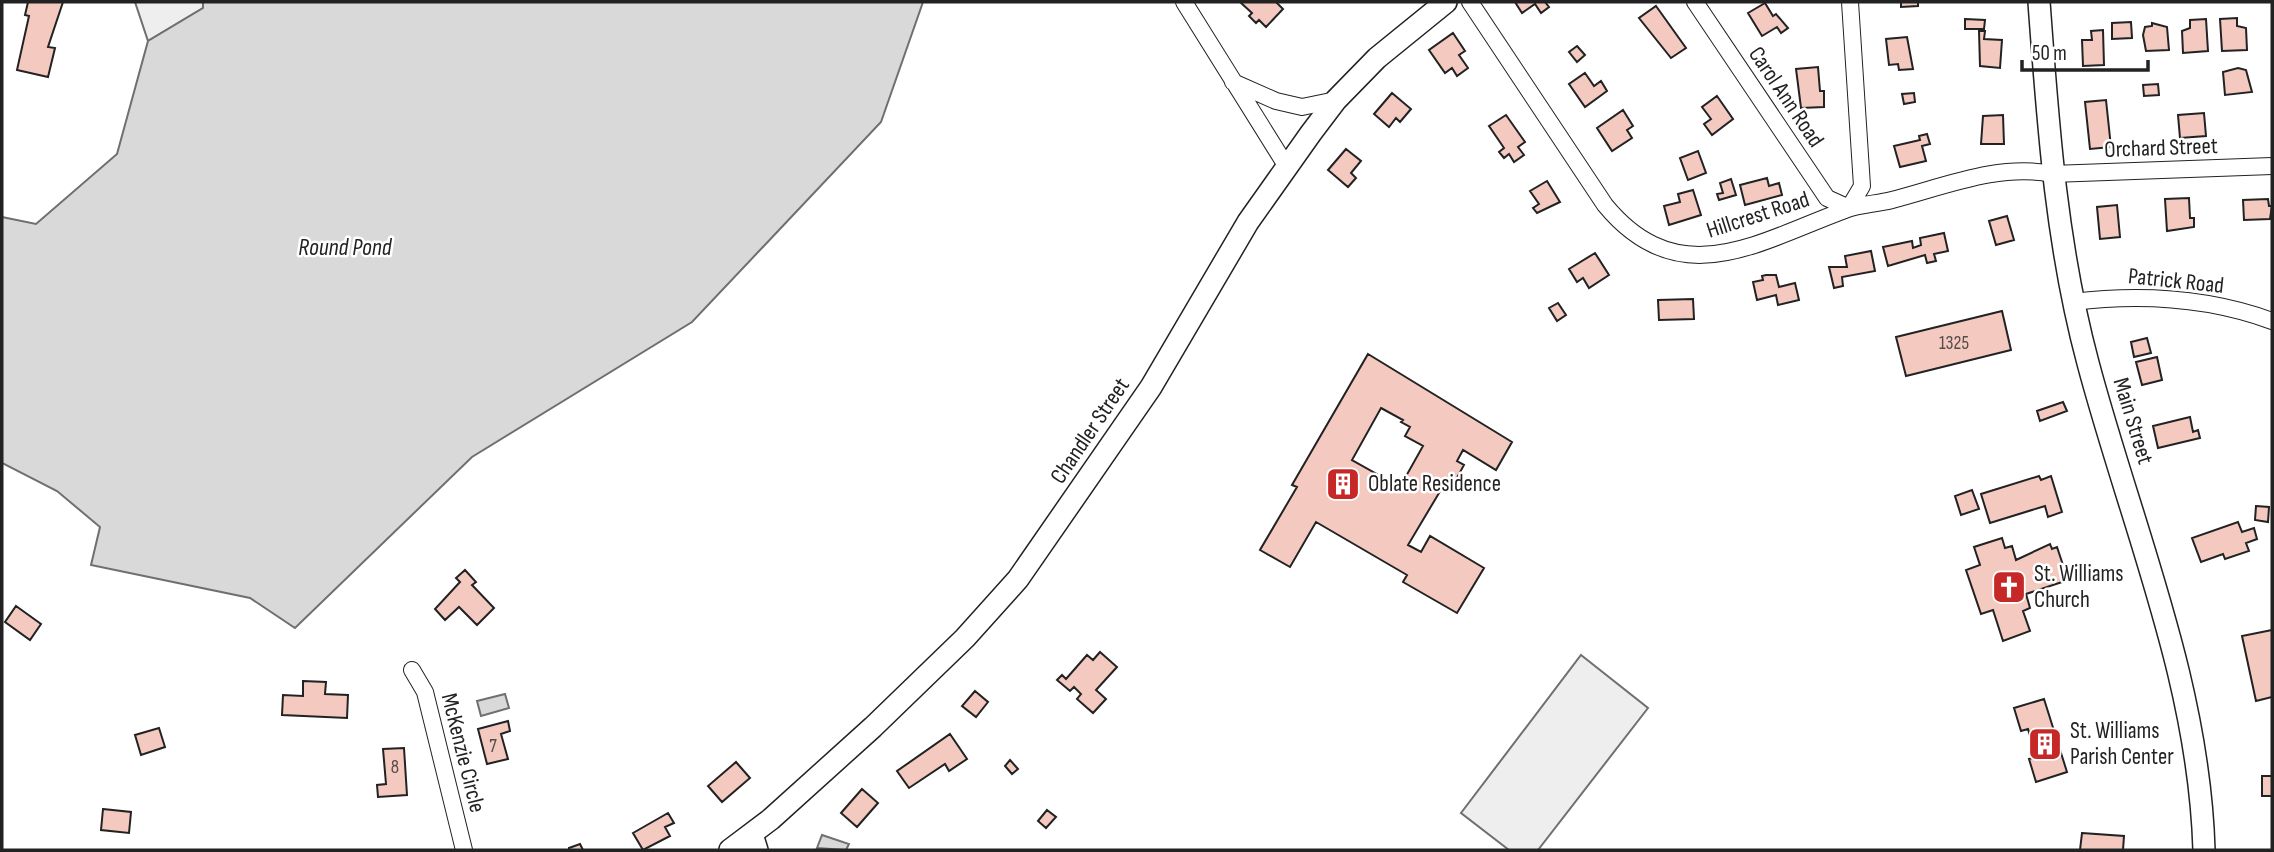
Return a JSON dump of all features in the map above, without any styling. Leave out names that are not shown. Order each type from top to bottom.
[{"type":"main road","name":"Chandler Street","points":[[730,850],[755,842],[956,647],[1035,558],[1172,354],[1248,222],[1336,100],[1377,58],[1446,2]]},
{"type":"main road","name":"Main Street","points":[[2043,2],[2052,174],[2062,248],[2088,363],[2161,603],[2185,693],[2199,767],[2204,850]]},
{"type":"street","points":[[1184,2],[1287,167]]},
{"type":"street","name":"Hillcrest Road","points":[[1470,2],[1605,205],[1624,228],[1663,249],[1682,255],[1714,256],[1758,244],[1849,208],[1996,173],[2034,170],[2052,174]]},
{"type":"street","name":"Carol Ann Road","points":[[1695,2],[1827,198],[1849,208]]},
{"type":"street","points":[[1849,208],[1862,186],[1850,2]]},
{"type":"street","points":[[1233,82],[1276,101],[1302,107],[1336,100]]},
{"type":"street","name":"Orchard Street","points":[[2052,174],[2272,166]]},
{"type":"street","name":"Patrick Road","points":[[2073,302],[2112,297],[2179,301],[2223,307],[2272,321]]},
{"type":"street","name":"McKenzie Circle","points":[[412,670],[425,692],[464,850]]},
{"type":"shaded area","points":[[135,2],[205,2],[203,8],[148,41]]},
{"type":"shaded area","points":[[1581,655],[1648,708],[1538,850],[1509,850],[1461,813]]},
{"type":"water","name":"Round Pond","points":[[203,2],[923,2],[881,122],[692,322],[472,457],[295,628],[250,598],[91,565],[100,527],[57,491],[2,463],[2,217],[36,224],[117,154],[148,41],[203,8]]},
{"type":"water","points":[[505,694],[509,708],[481,716],[477,701]]},
{"type":"water","points":[[822,835],[849,844],[846,850],[817,848]]},
{"type":"building","points":[[28,2],[63,2],[48,47],[55,48],[48,77],[17,70],[29,16],[25,15]]},
{"type":"building","points":[[1240,2],[1276,2],[1283,9],[1266,27],[1259,20],[1256,23],[1249,16],[1252,13]]},
{"type":"building","points":[[1515,2],[1545,2],[1549,7],[1541,13],[1535,4],[1522,13]]},
{"type":"building","points":[[1901,2],[1918,2],[1918,6],[1901,7]]},
{"type":"building","points":[[1765,3],[1773,16],[1776,14],[1788,28],[1781,33],[1777,27],[1762,36],[1748,13]]},
{"type":"building","points":[[1656,6],[1686,48],[1671,58],[1639,18]]},
{"type":"building","points":[[2237,18],[2237,26],[2246,28],[2247,50],[2222,51],[2220,19]]},
{"type":"building","points":[[1965,19],[1985,20],[1984,29],[1965,29]]},
{"type":"building","points":[[2206,19],[2208,51],[2183,53],[2182,31],[2190,28],[2190,20]]},
{"type":"building","points":[[2131,22],[2132,38],[2112,39],[2112,23]]},
{"type":"building","points":[[2152,23],[2167,27],[2169,50],[2146,51],[2143,35],[2145,27],[2152,26]]},
{"type":"building","points":[[2103,30],[2104,65],[2083,66],[2082,40],[2092,40],[2091,31]]},
{"type":"building","points":[[1979,31],[1985,31],[1984,39],[2002,40],[2000,68],[1980,66]]},
{"type":"building","points":[[1453,33],[1465,51],[1459,55],[1468,68],[1457,76],[1452,68],[1445,73],[1429,50]]},
{"type":"building","points":[[1907,37],[1913,69],[1899,70],[1898,64],[1889,65],[1886,39]]},
{"type":"building","points":[[1577,46],[1585,55],[1577,62],[1569,52]]},
{"type":"building","points":[[1818,67],[1820,91],[1824,91],[1824,107],[1801,108],[1796,69]]},
{"type":"building","points":[[2238,68],[2246,70],[2252,92],[2225,95],[2223,72]]},
{"type":"building","points":[[1585,73],[1594,86],[1601,81],[1607,91],[1585,107],[1569,84]]},
{"type":"building","points":[[2158,84],[2159,95],[2144,96],[2143,85]]},
{"type":"building","points":[[1392,93],[1411,109],[1400,122],[1396,118],[1389,127],[1374,114]]},
{"type":"building","points":[[1914,93],[1915,102],[1904,104],[1902,94]]},
{"type":"building","points":[[1717,96],[1733,119],[1712,135],[1704,124],[1711,119],[1702,107]]},
{"type":"building","points":[[2106,100],[2111,147],[2090,149],[2085,102]]},
{"type":"building","points":[[1623,110],[1633,126],[1627,130],[1632,138],[1612,151],[1597,128]]},
{"type":"building","points":[[2204,113],[2206,136],[2180,138],[2178,115]]},
{"type":"building","points":[[1506,115],[1525,142],[1518,147],[1524,155],[1514,162],[1509,154],[1504,158],[1499,152],[1504,148],[1489,126]]},
{"type":"building","points":[[2003,115],[2004,144],[1981,144],[1983,116]]},
{"type":"building","points":[[1927,134],[1930,144],[1922,146],[1926,161],[1900,167],[1894,146],[1920,140],[1919,136]]},
{"type":"building","points":[[1346,149],[1361,161],[1351,173],[1356,178],[1348,187],[1328,170]]},
{"type":"building","points":[[1698,151],[1706,173],[1688,180],[1680,158]]},
{"type":"building","points":[[1767,178],[1769,186],[1779,183],[1782,195],[1745,205],[1740,185]]},
{"type":"building","points":[[1731,179],[1736,195],[1719,200],[1717,194],[1723,193],[1720,183]]},
{"type":"building","points":[[1547,181],[1560,202],[1537,213],[1533,208],[1539,204],[1530,191]]},
{"type":"building","points":[[1693,190],[1701,215],[1669,225],[1664,206],[1680,202],[1678,194]]},
{"type":"building","points":[[2189,198],[2190,218],[2194,218],[2194,227],[2167,231],[2165,199]]},
{"type":"building","points":[[2268,199],[2269,206],[2272,206],[2270,219],[2244,220],[2243,200]]},
{"type":"building","points":[[2117,205],[2120,237],[2100,239],[2097,207]]},
{"type":"building","points":[[2007,216],[2014,240],[1996,245],[1989,221]]},
{"type":"building","points":[[1944,233],[1948,251],[1934,254],[1936,261],[1927,263],[1925,255],[1888,266],[1883,247],[1912,241],[1913,248],[1921,245],[1920,238]]},
{"type":"building","points":[[1871,251],[1875,271],[1842,277],[1843,286],[1834,288],[1829,267],[1847,267],[1845,256]]},
{"type":"building","points":[[1595,253],[1609,275],[1589,288],[1583,278],[1577,282],[1569,269]]},
{"type":"building","points":[[1776,275],[1779,287],[1795,283],[1799,300],[1778,305],[1776,295],[1757,300],[1753,282],[1763,280],[1762,276]]},
{"type":"building","points":[[1693,299],[1694,319],[1659,320],[1658,300]]},
{"type":"building","points":[[1558,303],[1566,315],[1557,321],[1549,308]]},
{"type":"building","points":[[2002,311],[2011,350],[1906,376],[1896,337]]},
{"type":"building","points":[[2147,338],[2151,353],[2134,357],[2131,342]]},
{"type":"building","name":"Oblate Residence","points":[[1368,354],[1512,442],[1496,470],[1463,450],[1457,461],[1464,465],[1452,487],[1445,483],[1408,545],[1421,552],[1430,536],[1484,568],[1457,613],[1403,582],[1407,575],[1316,522],[1290,567],[1260,550],[1297,487],[1292,485]],"holes":[[[1381,408],[1403,420],[1401,422],[1410,427],[1405,436],[1423,446],[1400,487],[1352,460]]]},
{"type":"building","points":[[2157,357],[2162,380],[2142,385],[2136,362]]},
{"type":"building","points":[[2063,402],[2067,411],[2040,421],[2037,411]]},
{"type":"building","points":[[2190,417],[2193,432],[2198,430],[2200,438],[2158,448],[2153,426]]},
{"type":"building","points":[[2039,476],[2041,480],[2051,476],[2062,512],[2048,517],[2045,506],[1990,523],[1981,494]]},
{"type":"building","points":[[1972,490],[1979,509],[1961,515],[1955,496]]},
{"type":"building","points":[[2256,506],[2269,507],[2268,522],[2255,520]]},
{"type":"building","points":[[2238,522],[2242,532],[2254,528],[2257,539],[2246,543],[2249,551],[2225,559],[2223,554],[2201,562],[2192,538]]},
{"type":"building","name":"St. Williams Church","points":[[2002,538],[2005,548],[2012,546],[2016,560],[2050,544],[2052,549],[2057,547],[2068,580],[2026,594],[2030,608],[2023,611],[2030,631],[2003,641],[1993,610],[1981,614],[1966,570],[1980,565],[1974,547]]},
{"type":"building","points":[[465,570],[476,582],[472,585],[494,608],[477,625],[459,607],[445,620],[435,609],[460,582],[456,578]]},
{"type":"building","points":[[16,606],[41,624],[30,640],[5,622]]},
{"type":"building","points":[[2272,630],[2272,697],[2256,701],[2242,636]]},
{"type":"building","points":[[1100,652],[1117,667],[1096,690],[1106,699],[1093,713],[1077,699],[1081,694],[1074,687],[1070,691],[1057,680],[1062,675],[1066,679],[1087,655],[1093,660]]},
{"type":"building","points":[[303,681],[326,682],[325,694],[348,695],[347,718],[282,715],[283,695],[303,696]]},
{"type":"building","points":[[975,691],[988,702],[976,717],[962,706]]},
{"type":"building","name":"St. Williams Parish Center","points":[[2044,699],[2067,772],[2036,782],[2029,759],[2036,757],[2028,729],[2021,731],[2014,708]]},
{"type":"building","points":[[508,721],[510,731],[501,734],[508,759],[487,764],[478,729]]},
{"type":"building","points":[[159,728],[165,747],[141,755],[135,735]]},
{"type":"building","points":[[950,734],[967,759],[949,771],[945,764],[909,788],[897,771]]},
{"type":"building","points":[[404,748],[407,795],[378,797],[377,785],[386,784],[383,749]]},
{"type":"building","points":[[1010,760],[1018,769],[1012,774],[1005,766]]},
{"type":"building","points":[[736,762],[750,778],[722,802],[708,786]]},
{"type":"building","points":[[2262,776],[2272,776],[2272,796],[2262,796]]},
{"type":"building","points":[[862,789],[878,803],[857,827],[841,813]]},
{"type":"building","points":[[103,809],[131,812],[129,833],[101,830]]},
{"type":"building","points":[[1047,810],[1056,817],[1046,828],[1038,821]]},
{"type":"building","points":[[668,813],[674,823],[665,827],[670,836],[643,850],[633,833]]},
{"type":"building","points":[[2082,833],[2124,836],[2123,850],[2080,850]]},
{"type":"building","points":[[580,844],[583,850],[569,850],[569,848]]},
{"type":"place","name":"Oblate Residence","points":[[1343,484]]},
{"type":"place","name":"St. Williams Church","points":[[2009,587]]},
{"type":"place","name":"St. Williams Parish Center","points":[[2045,744]]}]
